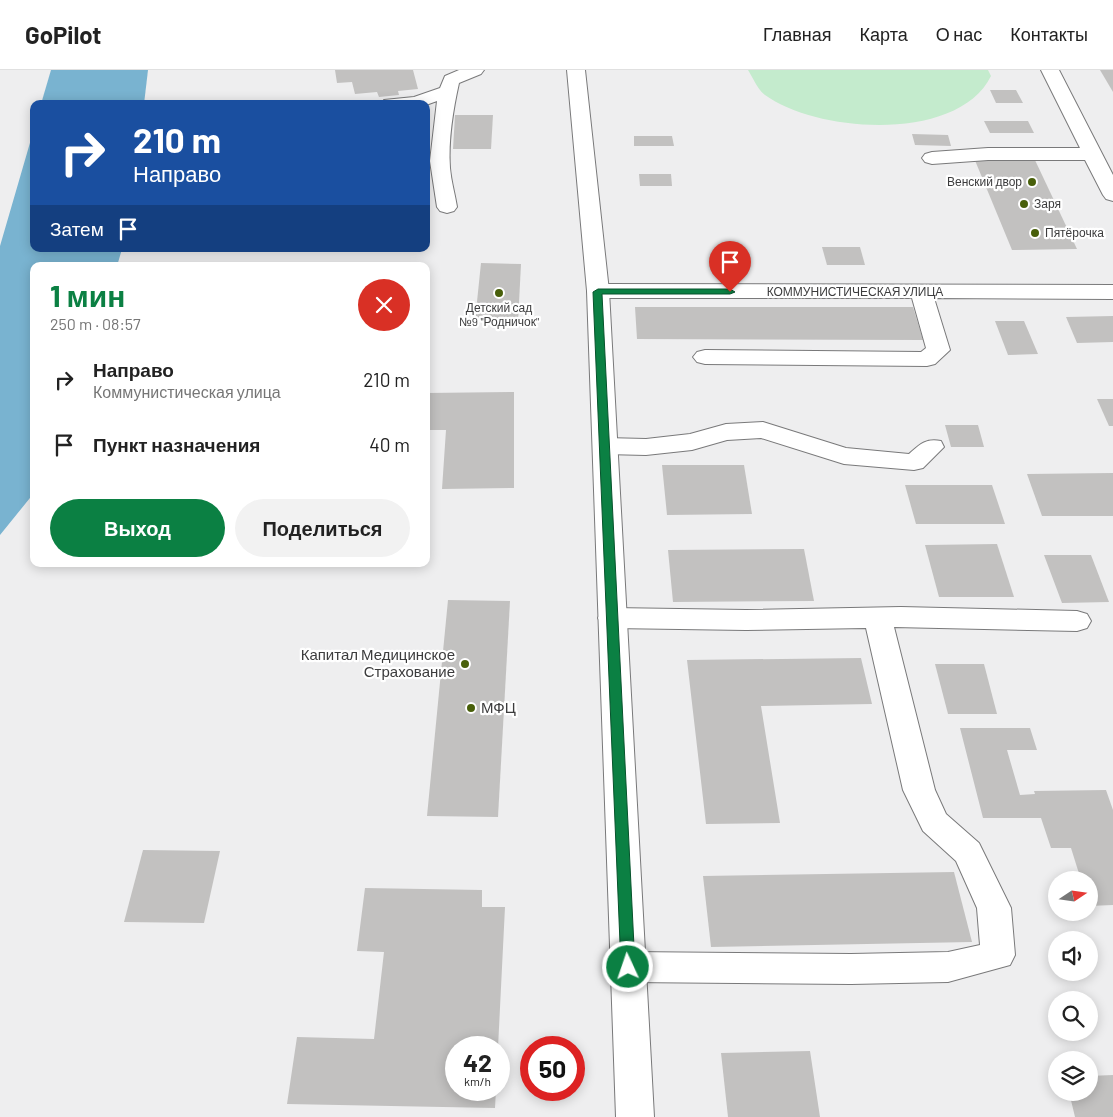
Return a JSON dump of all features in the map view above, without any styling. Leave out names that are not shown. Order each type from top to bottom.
[{"type":"main road","points":[[447,207],[440,162],[443,119],[448,91],[451,80],[474,70]]},
{"type":"main road","points":[[576,70],[598,292],[635,1117]]},
{"type":"main road","points":[[1050,70],[1100,156],[1113,195]]},
{"type":"main road","points":[[422,100],[448,91]]},
{"type":"main road","points":[[932,158],[988,154],[1100,156]]},
{"type":"main road","name":"КОММУНИСТИЧЕСКАЯ УЛИЦА","points":[[598,292],[1113,292]]},
{"type":"main road","points":[[705,358],[927,359],[938,350],[920,292]]},
{"type":"main road","points":[[604,446],[646,448],[692,442],[726,432],[763,430],[844,456],[914,462],[932,448]]},
{"type":"main road","points":[[612,618],[746,620],[878,617],[1078,621]]},
{"type":"main road","points":[[628,967],[851,970],[948,968],[998,955],[994,908],[968,852],[934,822],[919,790],[878,617]]},
{"type":"green space","points":[[748,70],[988,70],[991,76],[974,98],[949,113],[919,121],[885,125],[851,123],[818,117],[788,108],[762,93]]},
{"type":"water","points":[[51,70],[148,70],[144,100],[42,100]]},
{"type":"water","points":[[30,143],[30,252],[121,252],[118,262],[30,262],[30,498],[0,535],[0,246]]},
{"type":"building","points":[[335,70],[413,70],[418,89],[398,91],[399,95],[379,97],[377,92],[355,94],[352,82],[337,83]]},
{"type":"building","points":[[1100,70],[1113,70],[1113,92]]},
{"type":"building","points":[[990,90],[1016,90],[1023,103],[996,103]]},
{"type":"building","points":[[455,115],[493,115],[491,149],[453,149]]},
{"type":"building","points":[[984,121],[1028,121],[1034,133],[990,133]]},
{"type":"building","points":[[912,134],[948,135],[951,146],[915,145]]},
{"type":"building","points":[[634,136],[672,136],[674,146],[634,146]]},
{"type":"building","name":"Заря","points":[[974,158],[1034,158],[1077,249],[1012,250]]},
{"type":"building","points":[[639,174],[671,174],[672,186],[640,186]]},
{"type":"building","points":[[822,247],[860,247],[865,265],[827,265]]},
{"type":"building","name":"Детский сад №9 \"Родничок\"","points":[[481,263],[521,264],[518,322],[475,321]]},
{"type":"building","points":[[635,307],[913,307],[923,340],[637,339]]},
{"type":"building","points":[[1113,316],[1113,342],[1077,343],[1066,317]]},
{"type":"building","points":[[995,321],[1024,321],[1038,354],[1008,355]]},
{"type":"building","points":[[514,392],[514,488],[442,489],[446,430],[430,430],[430,393]]},
{"type":"building","points":[[1097,399],[1113,399],[1113,426],[1109,426]]},
{"type":"building","points":[[945,425],[978,425],[984,447],[951,447]]},
{"type":"building","points":[[662,465],[744,465],[752,514],[667,515]]},
{"type":"building","points":[[1113,473],[1113,516],[1042,516],[1027,474]]},
{"type":"building","points":[[905,485],[992,485],[1005,524],[916,524]]},
{"type":"building","points":[[997,544],[1014,597],[939,597],[925,545]]},
{"type":"building","points":[[804,549],[814,601],[673,602],[668,550]]},
{"type":"building","points":[[1044,555],[1091,555],[1109,602],[1062,603]]},
{"type":"building","name":"МФЦ","points":[[448,600],[510,601],[498,817],[427,816]]},
{"type":"building","points":[[861,658],[872,704],[761,706],[780,823],[706,824],[687,660]]},
{"type":"building","points":[[935,664],[984,664],[997,714],[948,714]]},
{"type":"building","points":[[960,728],[1030,728],[1037,750],[1007,750],[1020,795],[1035,794],[1034,791],[1106,790],[1113,810],[1113,905],[1098,906],[1098,871],[1078,871],[1071,848],[1051,848],[1041,818],[983,818]]},
{"type":"building","points":[[143,850],[220,851],[204,923],[124,922]]},
{"type":"building","points":[[954,872],[972,942],[711,947],[703,876]]},
{"type":"building","points":[[365,888],[482,890],[482,907],[505,907],[499,1036],[445,1036],[445,1101],[495,1101],[495,1108],[287,1104],[297,1037],[374,1039],[384,952],[357,951]]},
{"type":"building","points":[[810,1051],[820,1117],[728,1117],[721,1053]]},
{"type":"building","points":[[1113,1075],[1113,1117],[1075,1117],[1071,1101],[1098,1101],[1098,1076]]},
{"type":"place","name":"Венский двор","points":[[1032,182]]},
{"type":"place","name":"Заря","points":[[1024,204]]},
{"type":"place","name":"Пятёрочка","points":[[1035,233]]},
{"type":"place","name":"Детский сад №9 \"Родничок\"","points":[[499,293]]},
{"type":"place","name":"Капитал Медицинское Страхование","points":[[465,664]]},
{"type":"place","name":"МФЦ","points":[[471,708]]},
{"type":"route","points":[[628,967],[598,292],[730,292]]}]
